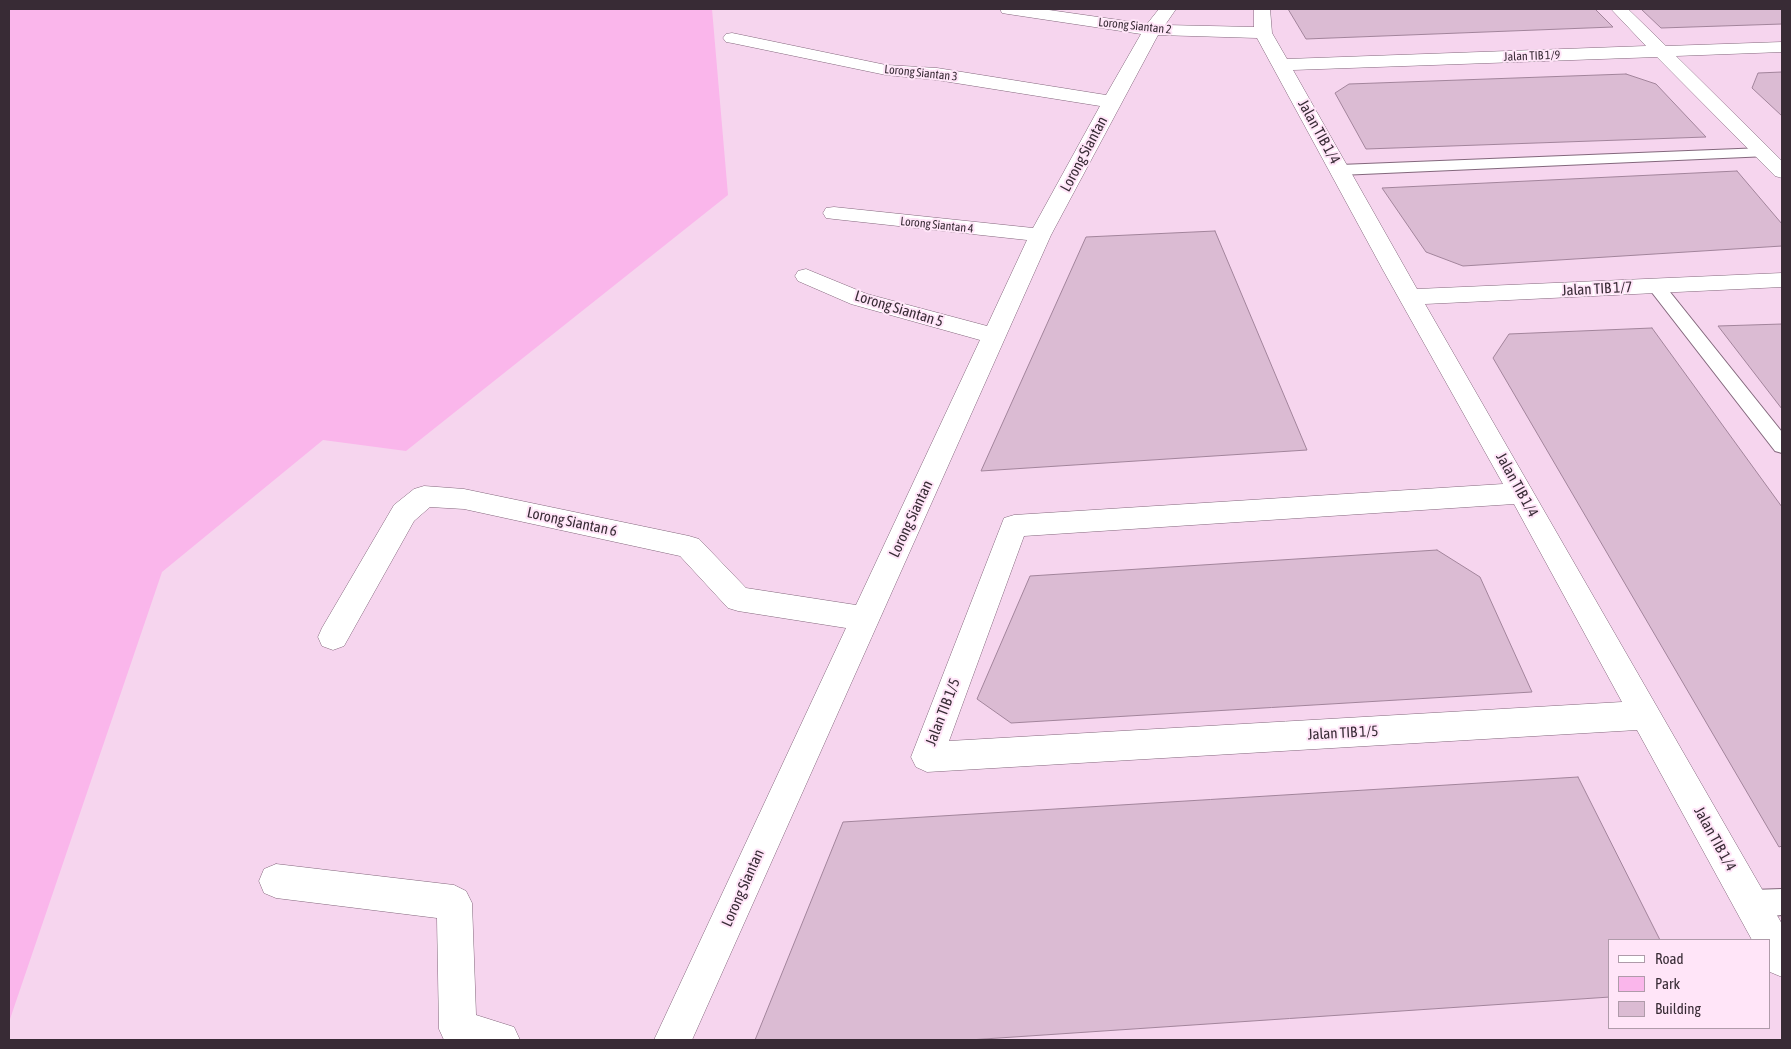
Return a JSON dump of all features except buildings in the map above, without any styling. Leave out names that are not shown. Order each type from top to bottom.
[{"type":"street","name":"Lorong Siantan 2","points":[[1008,9],[1160,19],[1263,21]]},
{"type":"street","points":[[1619,9],[1782,172]]},
{"type":"street","name":"Lorong Siantan","points":[[673,1040],[1040,235],[1112,102],[1160,19]]},
{"type":"street","name":"Jalan TIB 1/4","points":[[1263,21],[1281,66],[1782,959]]},
{"type":"street","name":"Lorong Siantan 3","points":[[732,38],[886,70],[937,74],[1112,102]]},
{"type":"street","name":"Jalan TIB 1/9","points":[[1281,66],[1782,47]]},
{"type":"street","name":"Lorong Siantan 4","points":[[834,213],[1040,235]]},
{"type":"street","name":"Lorong Siantan 5","points":[[806,276],[859,299],[994,336]]},
{"type":"street","name":"Jalan TIB 1/7","points":[[1412,298],[1782,280]]},
{"type":"street","name":"Jalan TIB 1/5","points":[[1521,493],[1014,526],[927,757],[1646,715]]},
{"type":"street","name":"Lorong Siantan 6","points":[[333,637],[404,513],[424,496],[464,499],[690,547],[738,599],[865,619]]},
{"type":"street","points":[[276,881],[454,903],[458,1029],[501,1040]]},
{"type":"lane","points":[[1340,170],[1763,153]]},
{"type":"lane","points":[[1656,286],[1782,446]]},
{"type":"lane","points":[[1752,904],[1782,902]]},
{"type":"green space","points":[[9,9],[712,9],[728,195],[406,451],[323,440],[162,572],[9,1022]]}]
